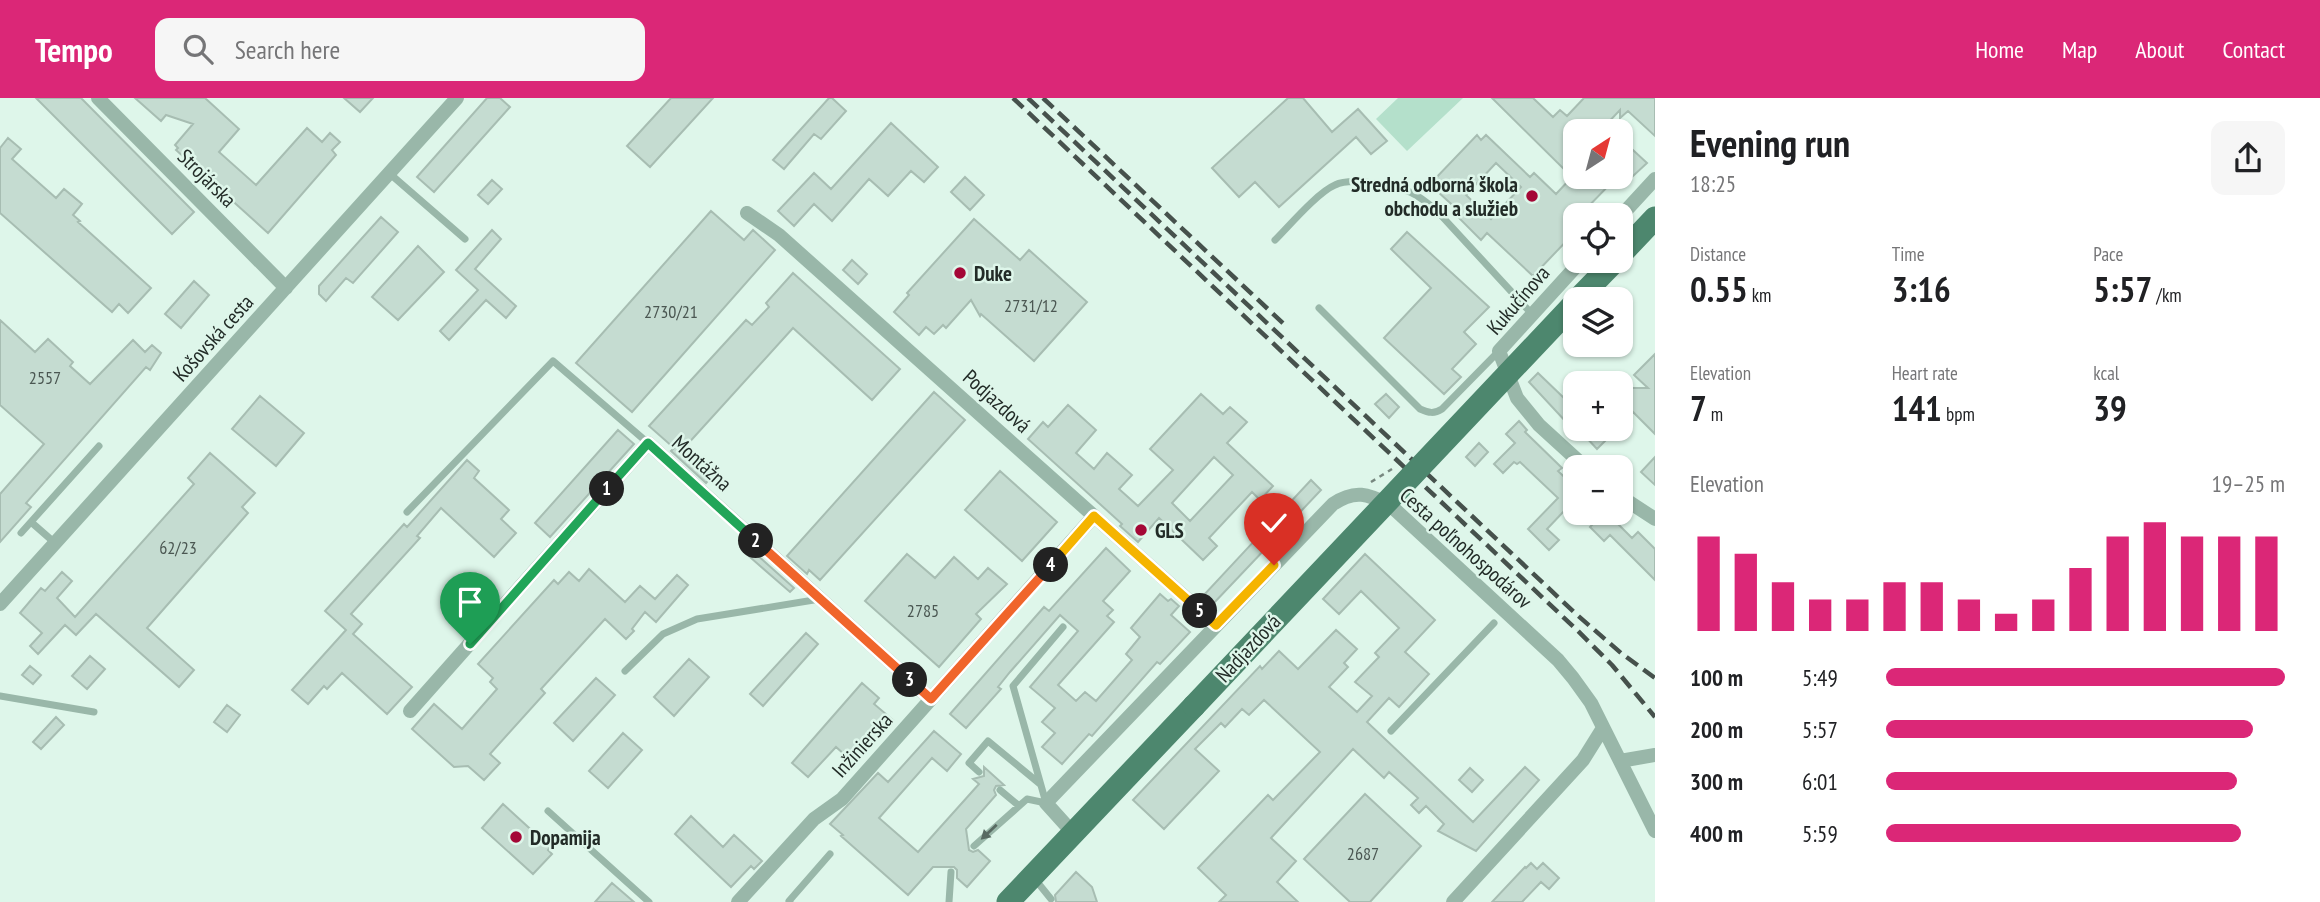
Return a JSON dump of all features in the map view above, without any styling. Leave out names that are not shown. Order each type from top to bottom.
[{"type":"main road","points":[[1633,241],[1655,218]]},
{"type":"main road","name":"Nadjazdová","points":[[1590,287],[1604,273]]},
{"type":"main road","name":"Nadjazdová","points":[[1008,902],[1563,316]]},
{"type":"street","name":"Strojárska","points":[[98,98],[286,288]]},
{"type":"street","name":"Košovská cesta","points":[[0,604],[457,98]]},
{"type":"street","points":[[1633,203],[1655,179]]},
{"type":"street","name":"Podjazdová","points":[[747,213],[779,234],[1216,625]]},
{"type":"street","name":"Kukučínova","points":[[1570,273],[1499,351],[1517,398],[1539,425],[1572,455]]},
{"type":"street","name":"Montážna","points":[[410,711],[648,443],[931,699]]},
{"type":"street","points":[[1073,834],[1046,803],[1333,504],[1352,494]]},
{"type":"street","name":"Cesta poľnohospodárov","points":[[1352,494],[1375,497],[1390,505],[1558,660],[1582,690],[1655,831]]},
{"type":"street","points":[[1633,505],[1655,519]]},
{"type":"street","name":"Inžinierska","points":[[738,902],[814,819],[842,799],[1094,516]]},
{"type":"street","points":[[1453,902],[1583,760],[1603,728]]},
{"type":"street","points":[[1620,761],[1655,755]]},
{"type":"street","points":[[1021,902],[1032,876]]},
{"type":"lane","points":[[389,173],[465,239]]},
{"type":"lane","points":[[1275,240],[1336,184],[1370,184],[1408,191],[1437,211],[1532,314]]},
{"type":"lane","points":[[1319,308],[1420,409],[1432,413],[1443,409],[1499,351]]},
{"type":"lane","points":[[407,512],[553,361],[648,443]]},
{"type":"lane","points":[[21,533],[99,446]]},
{"type":"lane","points":[[31,522],[56,544]]},
{"type":"lane","points":[[625,671],[663,634],[697,619],[821,599]]},
{"type":"lane","points":[[1391,731],[1493,623]]},
{"type":"lane","points":[[974,846],[1027,799],[1046,803],[1013,685],[1063,627]]},
{"type":"lane","points":[[0,696],[94,712]]},
{"type":"lane","points":[[979,772],[969,763],[988,741],[1041,785]]},
{"type":"lane","points":[[1000,790],[1018,806]]},
{"type":"lane","points":[[548,811],[649,902]]},
{"type":"lane","points":[[790,902],[830,854]]},
{"type":"lane","points":[[948,902],[951,872]]},
{"type":"lane","points":[[1032,876],[1051,899]]},
{"type":"path","points":[[1352,494],[1393,468]]},
{"type":"green space","points":[[1398,98],[1463,98],[1407,151],[1376,119]]},
{"type":"building","points":[[36,98],[81,98],[194,212],[172,234]]},
{"type":"building","points":[[135,98],[205,98],[239,129],[219,152],[256,185],[307,128],[322,142],[330,133],[340,142],[332,150],[336,155],[268,233],[176,150],[178,148],[175,145],[193,124],[166,115],[161,121]]},
{"type":"building","points":[[344,98],[373,98],[360,112]]},
{"type":"building","points":[[487,98],[500,98],[510,107],[434,192],[417,177]]},
{"type":"building","points":[[671,98],[713,98],[650,167],[627,146]]},
{"type":"building","points":[[829,98],[846,111],[821,139],[814,134],[784,169],[773,160]]},
{"type":"building","points":[[1288,98],[1303,98],[1332,132],[1358,109],[1387,141],[1371,154],[1356,137],[1279,207],[1255,182],[1239,197],[1212,168]]},
{"type":"building","points":[[1492,98],[1533,98],[1553,117],[1560,110],[1567,116],[1584,98],[1655,98],[1655,136],[1628,111],[1620,118],[1620,110],[1611,119],[1563,119],[1563,168]]},
{"type":"building","points":[[891,123],[938,167],[924,182],[911,171],[888,196],[869,179],[832,221],[814,204],[794,226],[778,211],[814,173],[831,189]]},
{"type":"building","points":[[1477,135],[1481,140],[1486,135],[1530,177],[1534,173],[1556,194],[1563,187],[1563,189],[1605,189],[1592,203],[1563,203],[1563,245],[1533,276],[1487,233],[1481,240],[1457,216],[1460,212],[1438,192],[1440,190],[1432,182]],"holes":[[[1496,163],[1521,187],[1491,219],[1466,195]]]},
{"type":"building","points":[[8,138],[21,149],[12,159],[56,198],[64,189],[82,204],[73,215],[80,221],[78,222],[151,288],[128,313],[119,304],[112,312],[0,213],[0,148]]},
{"type":"building","points":[[1633,150],[1647,163],[1633,176]]},
{"type":"building","points":[[965,177],[984,195],[970,210],[951,192]]},
{"type":"building","points":[[492,180],[502,189],[488,204],[478,195]]},
{"type":"building","points":[[711,211],[744,240],[753,230],[775,250],[632,412],[576,363]]},
{"type":"building","points":[[381,217],[398,232],[353,283],[346,278],[326,301],[319,294],[319,286]]},
{"type":"building","points":[[974,219],[1020,260],[1029,250],[1087,302],[1034,361],[981,314],[980,316],[971,300],[946,328],[943,325],[934,334],[926,327],[919,335],[894,312],[909,295],[907,293]]},
{"type":"building","points":[[492,230],[501,239],[475,269],[516,306],[506,318],[486,300],[449,340],[440,331],[478,290],[456,270]]},
{"type":"building","points":[[1407,232],[1489,307],[1464,332],[1476,344],[1452,369],[1461,377],[1444,394],[1384,338],[1431,288],[1391,249]]},
{"type":"building","points":[[418,246],[444,272],[398,320],[372,297]]},
{"type":"building","points":[[852,260],[867,274],[858,284],[843,270]]},
{"type":"building","points":[[793,273],[900,369],[872,400],[793,328],[685,447],[714,474],[706,483],[671,451],[674,448],[649,426],[746,320],[752,325],[769,307],[766,303]]},
{"type":"building","points":[[194,281],[209,295],[181,328],[165,314]]},
{"type":"building","points":[[0,320],[35,352],[48,339],[73,362],[70,366],[90,384],[133,340],[145,352],[152,345],[161,353],[150,370],[146,367],[26,503],[31,507],[0,542],[0,494],[44,444],[0,405]]},
{"type":"building","points":[[1655,354],[1655,434],[1633,412],[1633,388],[1648,388],[1634,375]]},
{"type":"building","points":[[1538,373],[1563,397],[1563,419],[1529,382]]},
{"type":"building","points":[[934,392],[965,420],[820,580],[809,570],[807,574],[787,556]]},
{"type":"building","points":[[1201,394],[1223,414],[1230,407],[1247,422],[1227,443],[1273,486],[1260,500],[1252,492],[1209,538],[1217,546],[1203,560],[1159,518],[1138,542],[1120,526],[1122,524],[1028,439],[1043,422],[1048,427],[1068,405],[1096,430],[1076,453],[1094,469],[1107,453],[1132,475],[1119,489],[1138,506],[1173,470],[1150,449]],"holes":[[[1214,457],[1233,475],[1190,521],[1172,503]]]},
{"type":"building","points":[[1386,394],[1399,407],[1389,418],[1375,404]]},
{"type":"building","points":[[260,396],[304,433],[276,466],[232,429]]},
{"type":"building","points":[[1519,421],[1527,430],[1525,432],[1562,468],[1558,471],[1563,476],[1563,512],[1547,529],[1559,540],[1549,550],[1528,529],[1558,498],[1520,462],[1514,462],[1503,473],[1494,464],[1515,443],[1506,434]]},
{"type":"building","points":[[618,430],[634,444],[550,537],[535,523]]},
{"type":"building","points":[[1590,441],[1605,441],[1597,449]]},
{"type":"building","points":[[1479,443],[1488,452],[1475,466],[1466,457]]},
{"type":"building","points":[[210,453],[255,493],[242,507],[248,513],[147,628],[194,670],[179,687],[96,614],[76,635],[65,625],[38,654],[30,646],[42,633],[20,613],[41,588],[45,591],[62,572],[72,581],[57,598],[75,617],[194,484],[188,478]]},
{"type":"building","points":[[1655,457],[1655,485],[1641,472]]},
{"type":"building","points":[[467,460],[479,471],[474,478],[509,510],[501,519],[516,533],[494,557],[441,508],[417,536],[420,538],[351,614],[362,624],[353,634],[412,687],[387,714],[342,673],[327,689],[324,686],[308,704],[292,690],[346,630],[325,611],[404,524],[407,527]]},
{"type":"building","points":[[1000,471],[1057,522],[1022,561],[965,510]]},
{"type":"building","points":[[1311,480],[1321,490],[1212,605],[1203,596]]},
{"type":"building","points":[[1619,525],[1632,538],[1638,532],[1655,549],[1655,580],[1610,535],[1604,541],[1590,527]]},
{"type":"building","points":[[747,546],[794,588],[790,592],[743,551]]},
{"type":"building","points":[[1106,548],[1130,571],[1103,601],[1113,610],[1107,616],[1114,622],[1058,685],[1076,701],[1085,692],[1096,701],[1132,660],[1126,654],[1140,637],[1131,628],[1160,594],[1179,606],[1171,615],[1190,632],[1160,664],[1157,662],[1092,736],[1089,734],[1062,764],[1042,747],[1055,733],[1042,722],[1055,708],[1030,687],[1078,631],[1060,615],[966,728],[950,714],[1044,607],[1049,611]]},
{"type":"building","points":[[907,554],[935,578],[954,557],[978,579],[988,568],[1007,584],[976,614],[981,619],[939,667],[865,601]]},
{"type":"building","points":[[1365,554],[1435,620],[1405,652],[1429,674],[1399,707],[1389,698],[1367,722],[1473,822],[1525,767],[1539,780],[1476,851],[1438,831],[1444,824],[1426,806],[1419,813],[1411,805],[1418,798],[1389,772],[1384,778],[1353,749],[1271,838],[1296,861],[1277,882],[1298,902],[1219,902],[1226,895],[1198,868],[1268,795],[1273,800],[1320,752],[1264,700],[1249,715],[1242,709],[1225,727],[1221,723],[1195,749],[1219,771],[1164,829],[1133,800],[1260,666],[1262,669],[1279,651],[1298,669],[1336,630],[1357,649],[1344,663],[1348,667],[1329,687],[1357,712],[1372,696],[1355,682],[1379,657],[1375,653],[1399,628],[1361,591],[1339,614],[1323,599]]},
{"type":"building","points":[[589,569],[625,602],[640,586],[655,599],[677,575],[688,585],[656,622],[645,612],[626,639],[605,619],[541,689],[545,693],[490,754],[500,763],[484,780],[468,766],[454,767],[412,729],[434,704],[462,729],[497,689],[490,682],[493,678],[478,664],[554,580],[558,584],[569,572],[579,581]]},
{"type":"building","points":[[806,633],[818,644],[763,706],[750,694]]},
{"type":"building","points":[[90,656],[105,669],[87,689],[72,676]]},
{"type":"building","points":[[689,659],[709,677],[674,716],[654,697]]},
{"type":"building","points":[[30,666],[41,675],[33,684],[22,675]]},
{"type":"building","points":[[596,678],[615,695],[573,741],[554,723]]},
{"type":"building","points":[[862,683],[879,698],[874,704],[893,720],[854,763],[836,747],[808,777],[792,763]]},
{"type":"building","points":[[227,705],[240,715],[227,732],[214,722]]},
{"type":"building","points":[[56,717],[64,725],[41,749],[33,742]]},
{"type":"building","points":[[934,731],[961,754],[947,771],[932,758],[879,818],[918,852],[979,784],[973,779],[984,776],[984,767],[1004,785],[996,786],[996,795],[966,829],[969,850],[978,850],[990,861],[967,887],[957,878],[957,870],[954,867],[933,867],[908,895],[830,824],[878,773],[888,782]]},
{"type":"building","points":[[623,733],[642,750],[608,788],[589,771]]},
{"type":"building","points":[[1470,768],[1483,780],[1472,792],[1459,780]]},
{"type":"building","points":[[1365,794],[1421,846],[1370,902],[1350,902],[1304,859]]},
{"type":"building","name":"Dopamija","points":[[503,804],[550,847],[548,850],[552,854],[533,874],[482,828]]},
{"type":"building","points":[[691,816],[723,847],[734,835],[762,861],[754,869],[751,866],[731,887],[675,834]]},
{"type":"building","points":[[1531,863],[1537,869],[1543,863],[1559,878],[1549,889],[1541,882],[1522,902],[1492,902],[1525,867]]},
{"type":"building","points":[[1076,872],[1092,887],[1097,902],[1056,902],[1055,895]]},
{"type":"building","points":[[612,883],[634,902],[595,902]]},
{"type":"railway","points":[[1013,98],[1578,631],[1612,665],[1655,717]]},
{"type":"railway","points":[[1028,98],[1576,614],[1655,678]]},
{"type":"railway","points":[[1043,98],[1286,326]]},
{"type":"place","name":"Stredná odborná škola obchodu a služieb","points":[[1532,196]]},
{"type":"place","name":"Duke","points":[[960,273]]},
{"type":"place","name":"GLS","points":[[1141,530]]},
{"type":"place","name":"Dopamija","points":[[516,837]]},
{"type":"route","points":[[470,644],[648,443],[931,699],[1094,516],[1216,625],[1274,565]]}]
